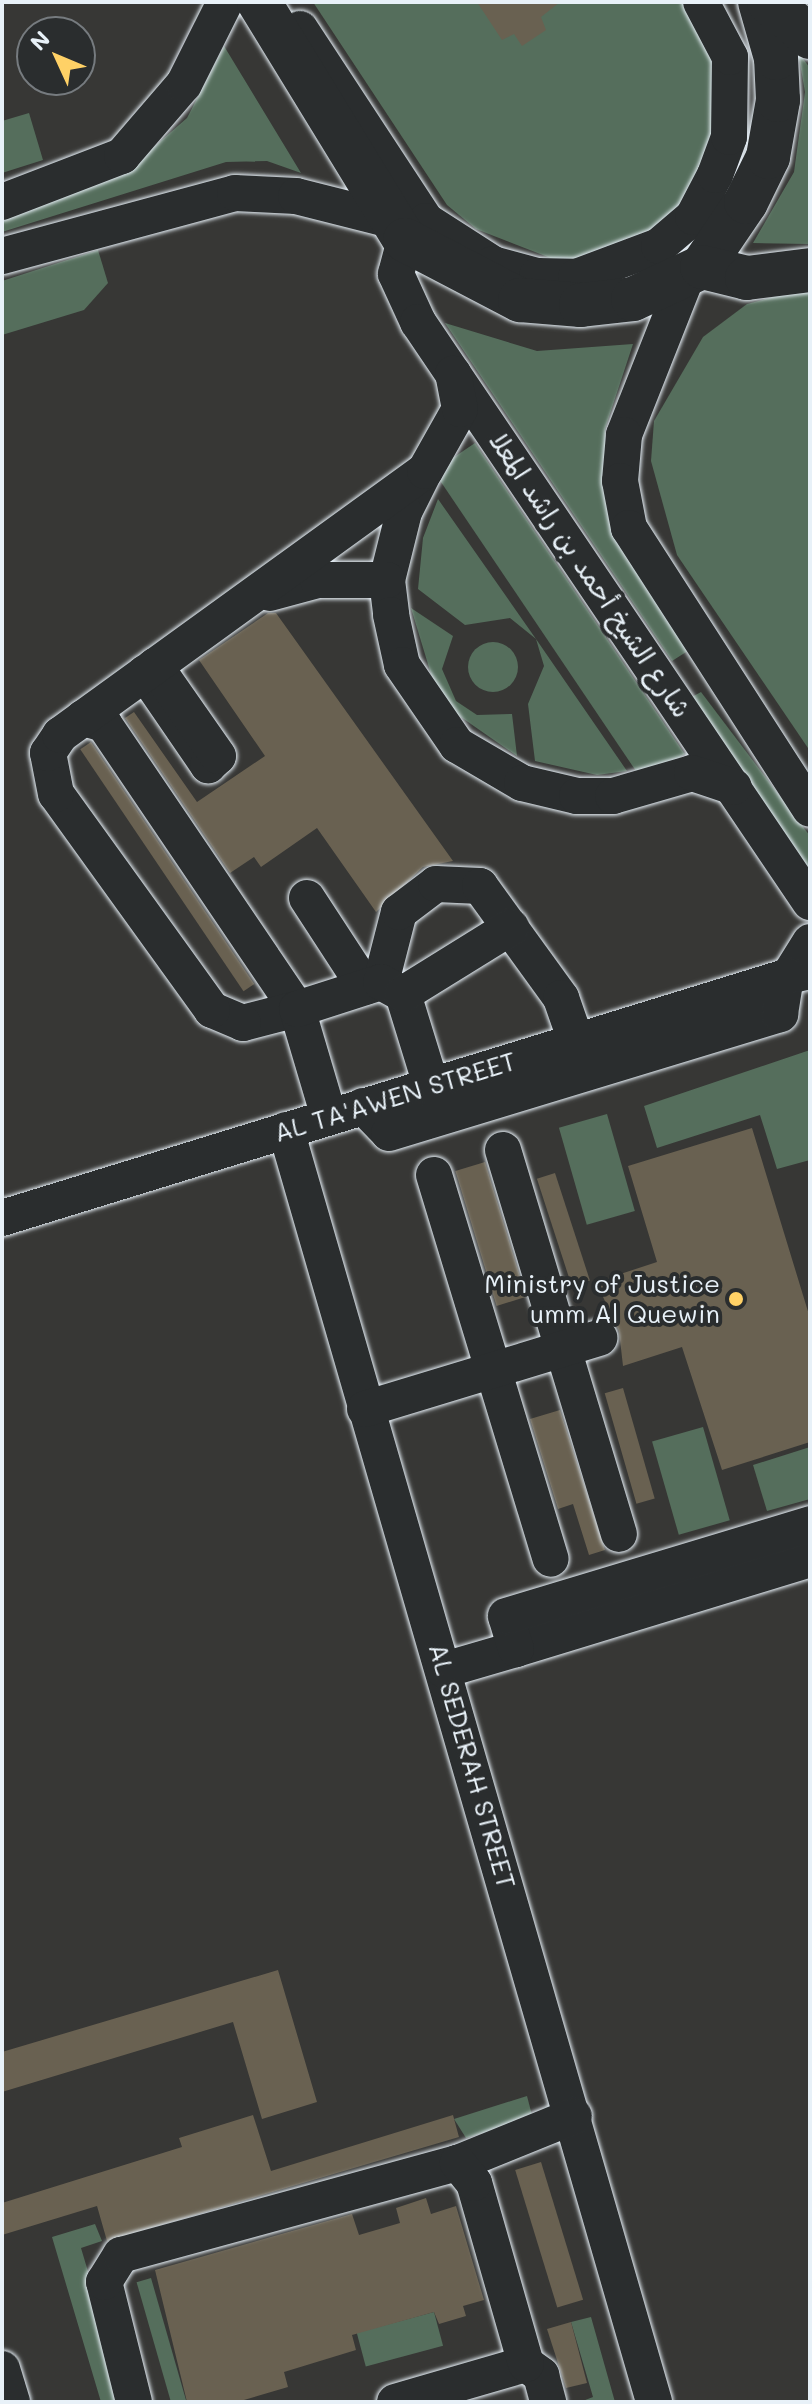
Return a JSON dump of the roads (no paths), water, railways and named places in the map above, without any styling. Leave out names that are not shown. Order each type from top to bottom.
[{"type":"main road","points":[[259,2],[398,230],[520,300],[633,299],[695,270],[768,157],[776,58],[760,2]]},
{"type":"main road","points":[[769,2],[810,37]]},
{"type":"main road","points":[[695,270],[747,278],[810,270]]},
{"type":"street","points":[[2,202],[122,156],[184,84],[225,2]]},
{"type":"street","points":[[282,2],[426,221],[493,264],[563,277],[622,265],[659,246],[693,217],[715,175],[729,137],[730,57],[701,2]]},
{"type":"street","points":[[2,256],[165,208],[249,192],[398,230]]},
{"type":"street","name":"شارع الشيخ أحمد بن راشد المعلا","points":[[398,230],[396,274],[453,374],[734,787],[807,901]]},
{"type":"street","name":"شارع الشيخ أحمد بن راشد المعلا","points":[[695,270],[624,435],[620,481],[629,528],[810,809]]},
{"type":"street","points":[[453,374],[460,409],[404,512],[387,580],[402,665],[426,710],[492,770],[577,796],[613,796],[692,773],[734,787]]},
{"type":"street","points":[[425,471],[83,718],[48,753],[56,794],[212,1010],[243,1023],[383,987],[511,927]]},
{"type":"street","points":[[247,600],[318,580],[387,580]]},
{"type":"street","points":[[673,700],[694,675],[709,683],[810,821]]},
{"type":"street","points":[[83,718],[104,724],[297,1009],[329,1117]]},
{"type":"street","points":[[383,987],[399,912],[436,884],[480,886],[561,998],[576,1041]]},
{"type":"street","points":[[307,898],[383,987],[431,1085]]},
{"type":"street","points":[[363,1106],[389,1133],[780,1014],[810,942]]},
{"type":"street","name":"AL TA'AWEN STREET","points":[[2,1218],[795,974]]},
{"type":"street","name":"AL SEDERAH STREET","points":[[286,1130],[574,2116],[654,2402]]},
{"type":"street","points":[[503,1150],[582,1343],[619,1534]]},
{"type":"street","points":[[434,1175],[551,1559]]},
{"type":"street","points":[[365,1409],[582,1343]]},
{"type":"street","points":[[516,1649],[506,1616],[810,1524]]},
{"type":"street","points":[[444,1670],[810,1559]]},
{"type":"street","points":[[134,2402],[104,2282],[121,2255],[458,2163],[574,2116]]},
{"type":"street","points":[[395,2402],[538,2380],[474,2183],[458,2163]]},
{"type":"street","points":[[2,2369],[12,2402]]},
{"type":"place","name":"Ministry of Justice umm Al Quewin","points":[[736,1299]]}]
